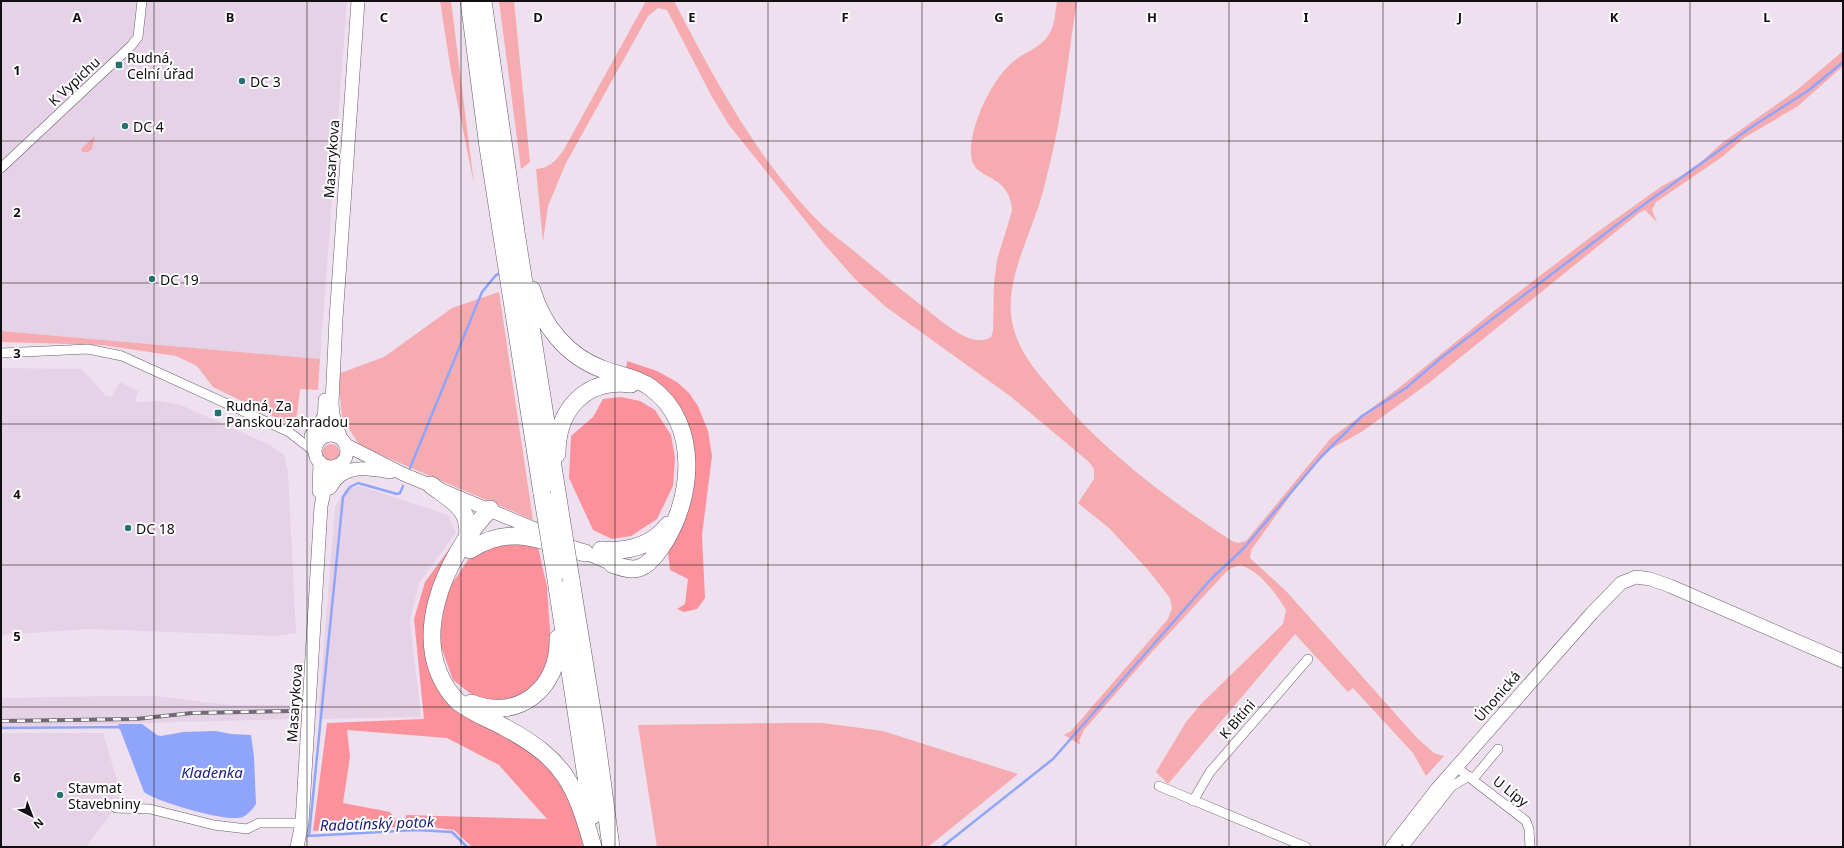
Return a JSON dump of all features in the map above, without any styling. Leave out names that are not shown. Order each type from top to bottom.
[{"type":"highway","points":[[468,1],[490,163],[550,496],[571,580],[595,728],[610,847]]},
{"type":"highway","points":[[446,686],[471,703],[484,707],[499,709],[522,703],[542,689],[553,670],[558,652],[550,496],[516,232],[483,1]]},
{"type":"highway","points":[[516,232],[533,296],[544,319],[554,334],[584,361],[645,384],[663,399],[676,417],[686,447],[687,473],[684,494],[674,525],[664,543],[651,561],[641,568],[632,570],[612,564]]},
{"type":"highway","points":[[550,496],[558,437],[566,415],[579,398],[594,388],[616,383],[639,386],[663,399]]},
{"type":"highway","points":[[431,485],[463,511],[468,524],[468,544]]},
{"type":"highway","points":[[468,544],[511,535],[593,551],[629,549],[653,539],[669,524],[684,494]]},
{"type":"highway","points":[[490,509],[486,529],[468,544],[447,576],[435,608],[432,634],[434,657],[446,686],[461,705],[533,744],[554,760],[572,786],[584,815],[594,847]]},
{"type":"highway","points":[[555,573],[594,847]]},
{"type":"main road","name":"Masarykova","points":[[343,442],[333,415],[332,403],[336,319],[358,1]]},
{"type":"main road","name":"Masarykova","points":[[319,437],[319,426],[324,414],[331,344],[336,319]]},
{"type":"main road","points":[[403,474],[381,470],[358,462],[339,463],[327,466],[318,458],[317,445],[319,437],[332,436],[358,453],[403,474],[593,551],[612,564]]},
{"type":"main road","points":[[339,463],[347,452],[343,442]]},
{"type":"main road","name":"Masarykova","points":[[318,458],[320,483],[315,528],[318,560]]},
{"type":"main road","name":"Masarykova","points":[[297,847],[302,823],[318,560],[324,492],[339,463]]},
{"type":"main road","points":[[318,560],[328,496],[333,483],[340,475],[349,470],[381,470]]},
{"type":"main road","name":"Úhonická","points":[[1392,847],[1411,820],[1456,767],[1600,604],[1621,583],[1636,577],[1650,579],[1670,586],[1843,661]]},
{"type":"street","name":"K Vypichu","points":[[1,168],[131,46],[138,37],[142,1]]},
{"type":"street","points":[[1,353],[88,349],[122,356],[290,432],[319,437]]},
{"type":"street","points":[[290,432],[318,458]]},
{"type":"street","name":"K Bitíni","points":[[1193,801],[1210,772],[1308,659]]},
{"type":"street","points":[[1407,843],[1452,786],[1471,778],[1498,750]]},
{"type":"street","name":"U Lípy","points":[[1456,767],[1526,821],[1529,829],[1530,847]]},
{"type":"street","points":[[1159,786],[1306,847]]},
{"type":"street","points":[[116,808],[150,809],[214,825],[247,829],[259,823],[302,823]]},
{"type":"shaded area","points":[[1,1],[347,1],[320,359],[1,331]]},
{"type":"shaded area","points":[[440,1],[451,1],[474,184],[451,71]]},
{"type":"shaded area","points":[[499,1],[514,1],[530,162],[521,169]]},
{"type":"shaded area","points":[[646,1],[674,1],[721,88],[756,144],[775,171],[818,221],[833,235],[949,327],[966,337],[975,340],[983,340],[991,337],[993,331],[994,284],[997,260],[1012,208],[1009,196],[1004,188],[995,180],[979,171],[972,162],[971,144],[974,131],[978,117],[990,91],[998,79],[1014,61],[1037,47],[1048,36],[1053,24],[1057,1],[1077,1],[1062,105],[1054,147],[1046,181],[1035,218],[1020,258],[1013,286],[1011,314],[1013,326],[1020,346],[1032,365],[1054,392],[1094,435],[1160,491],[1207,525],[1232,541],[1238,543],[1246,541],[1331,438],[1400,387],[1499,307],[1596,233],[1662,186],[1681,176],[1702,161],[1722,143],[1797,90],[1843,51],[1843,66],[1798,106],[1744,138],[1722,157],[1656,202],[1652,210],[1657,222],[1645,210],[1639,213],[1430,382],[1363,431],[1327,451],[1295,489],[1251,550],[1250,558],[1286,591],[1417,738],[1434,753],[1444,756],[1426,776],[1413,753],[1353,688],[1348,692],[1295,634],[1168,784],[1156,772],[1186,722],[1201,704],[1283,624],[1286,610],[1283,604],[1267,584],[1248,568],[1238,566],[1227,571],[1151,653],[1084,730],[1079,741],[1081,745],[1064,735],[1072,730],[1168,619],[1172,608],[1170,598],[1149,571],[1109,528],[1078,503],[1094,479],[1094,469],[1089,462],[1010,396],[886,307],[856,280],[824,244],[729,125],[712,97],[667,10],[658,8],[648,16],[566,163],[548,206],[543,242],[536,169],[549,166],[563,151]]},
{"type":"shaded area","points":[[95,136],[92,149],[88,152],[82,152],[81,149]]},
{"type":"shaded area","points":[[499,292],[533,520],[360,446],[342,418],[338,374],[384,357],[452,308]]},
{"type":"shaded area","points":[[1,331],[320,359],[318,390],[300,389],[297,414],[293,426],[213,387],[197,366],[176,356],[102,345],[1,342]]},
{"type":"shaded area","points":[[627,361],[657,371],[677,382],[689,393],[698,406],[708,431],[712,456],[702,535],[705,598],[697,609],[684,612],[677,609],[685,604],[688,579],[670,570],[668,553],[684,521],[693,493],[696,464],[692,438],[626,372]]},
{"type":"shaded area","points":[[1,368],[82,369],[106,396],[112,396],[120,382],[138,391],[135,402],[158,401],[181,405],[270,445],[284,455],[288,472],[296,633],[276,636],[89,629],[1,635]]},
{"type":"shaded area","points":[[621,397],[640,401],[655,410],[671,435],[675,458],[673,486],[657,519],[631,536],[612,539],[593,530],[569,478],[571,436],[593,417],[603,399]]},
{"type":"shaded area","points":[[331,444],[337,447],[340,453],[337,459],[331,462],[325,459],[322,453],[325,447]]},
{"type":"shaded area","points":[[360,486],[448,515],[456,533],[419,583],[410,620],[421,717],[318,719],[335,507],[346,489]]},
{"type":"shaded area","points":[[499,541],[538,547],[547,587],[552,659],[534,690],[505,702],[476,698],[453,680],[439,641],[447,591],[470,557]]},
{"type":"shaded area","points":[[457,545],[425,617],[427,659],[435,679],[539,753],[561,776],[579,818],[583,847],[472,847],[454,830],[405,824],[406,815],[547,819],[499,765],[447,738],[347,730],[350,757],[343,803],[390,812],[401,827],[313,831],[327,723],[424,719],[414,619],[425,582],[450,548]]},
{"type":"shaded area","points":[[154,696],[231,705],[297,705],[296,719],[1,727],[1,698]]},
{"type":"shaded area","points":[[823,723],[883,731],[1018,774],[928,847],[657,847],[638,725]]},
{"type":"shaded area","name":"Stavmat Stavebniny","points":[[1,733],[103,733],[119,788],[119,803],[86,847],[1,847]]},
{"type":"water","name":"Kladenka","points":[[118,724],[142,724],[157,735],[161,736],[183,732],[216,731],[231,734],[251,735],[254,757],[256,804],[243,817],[224,817],[180,807],[147,794],[144,792]]},
{"type":"waterway","points":[[942,847],[1053,759],[1211,579],[1243,549],[1321,457],[1362,416],[1406,388],[1442,357],[1631,214],[1753,126],[1809,90],[1843,62]]},
{"type":"waterway","points":[[410,468],[482,292],[496,275],[502,273]]},
{"type":"waterway","points":[[309,836],[343,497],[350,487],[358,483],[397,494],[400,493],[403,486]]},
{"type":"waterway","name":"Radotínský potok","points":[[1,728],[119,727],[121,729]]},
{"type":"waterway","name":"Radotínský potok","points":[[308,836],[416,830],[452,832],[467,847]]},
{"type":"railway","points":[[1,721],[136,719],[192,713],[290,711]]},
{"type":"place","name":"Rudná, Celní úřad","points":[[119,65]]},
{"type":"place","name":"DC 3","points":[[242,81]]},
{"type":"place","name":"DC 4","points":[[125,126]]},
{"type":"place","name":"DC 19","points":[[152,279]]},
{"type":"place","name":"Rudná, Za Panskou zahradou","points":[[218,413]]},
{"type":"place","name":"DC 18","points":[[128,528]]},
{"type":"place","name":"Stavmat Stavebniny","points":[[60,795]]}]
